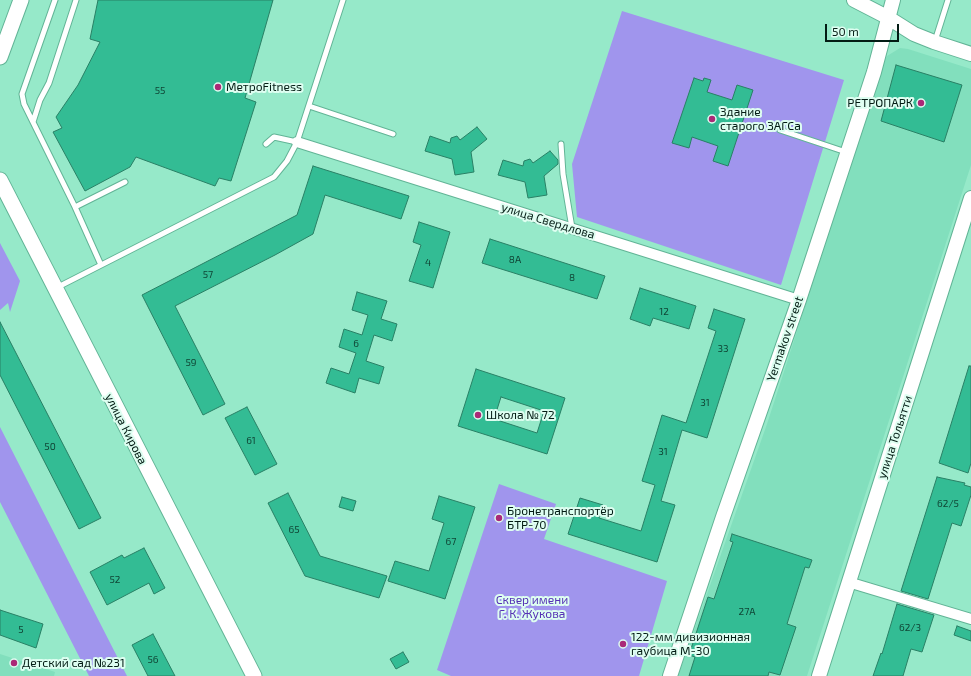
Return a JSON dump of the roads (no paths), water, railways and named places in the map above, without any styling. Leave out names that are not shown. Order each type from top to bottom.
[{"type":"main road","points":[[0,57],[21,0]]},
{"type":"main road","name":"улица Кирова","points":[[0,180],[254,676]]},
{"type":"street","points":[[854,0],[887,17],[914,34],[971,54]]},
{"type":"street","name":"Yermakov street","points":[[670,676],[723,517],[799,300],[874,72],[887,17],[893,0]]},
{"type":"street","name":"улица Свердлова","points":[[297,142],[799,300]]},
{"type":"street","name":"улица Тольятти","points":[[819,676],[971,198]]},
{"type":"street","points":[[848,582],[971,619]]},
{"type":"lane","points":[[55,0],[22,94],[24,104],[75,207],[101,265]]},
{"type":"lane","points":[[33,122],[40,100],[50,83],[76,0]]},
{"type":"lane","points":[[55,289],[274,177],[287,161],[297,142],[343,0]]},
{"type":"lane","points":[[934,42],[948,0]]},
{"type":"lane","points":[[308,106],[393,134]]},
{"type":"lane","points":[[780,130],[847,153]]},
{"type":"lane","points":[[266,144],[274,137],[297,142]]},
{"type":"lane","points":[[561,144],[563,174],[572,228]]},
{"type":"lane","points":[[75,207],[125,182]]},
{"type":"place","name":"МетроFitness","points":[[218,87]]},
{"type":"place","name":"РЕТРОПАРК","points":[[921,103]]},
{"type":"place","name":"Здание старого ЗАГСа","points":[[712,119]]},
{"type":"place","name":"Школа № 72","points":[[478,415]]},
{"type":"place","name":"Бронетранспортёр БТР-70","points":[[499,518]]},
{"type":"place","name":"122-мм дивизионная гаубица М-30","points":[[623,644]]},
{"type":"place","name":"Детский сад №231","points":[[14,663]]},
{"type":"park label","name":"Сквер имени Г. К. Жукова","points":[[532,607]]}]
